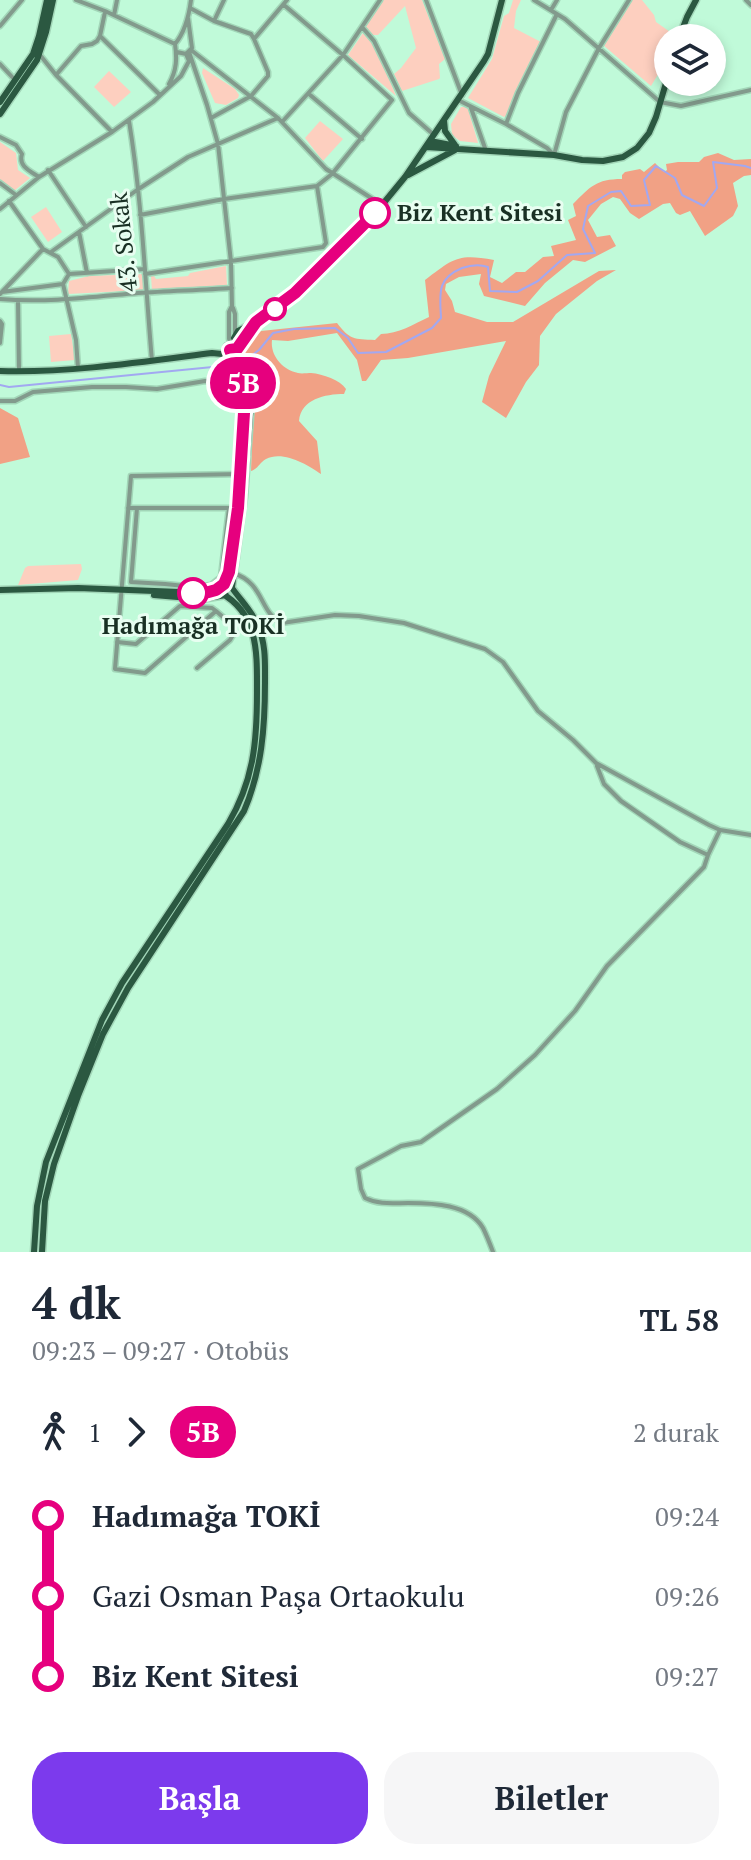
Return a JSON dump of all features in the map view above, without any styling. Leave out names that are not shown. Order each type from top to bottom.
[{"type":"main road","points":[[0,114],[34,66],[50,0]]},
{"type":"main road","points":[[0,102],[37,45],[50,0]]},
{"type":"main road","points":[[684,24],[696,0]]},
{"type":"main road","points":[[0,371],[152,361],[212,353],[230,343],[238,331],[256,322],[295,293],[382,205],[405,177],[488,54],[502,1]]},
{"type":"main road","points":[[430,141],[486,151],[603,161],[615,159],[632,153],[649,133],[662,96]]},
{"type":"main road","points":[[444,120],[445,131],[459,148]]},
{"type":"main road","points":[[405,177],[459,148]]},
{"type":"main road","points":[[230,343],[236,350],[256,322]]},
{"type":"main road","points":[[34,1252],[37,1206],[46,1162],[102,1020],[122,983],[228,824],[241,801],[251,768],[257,735],[256,645],[248,622],[221,593],[229,572],[241,508],[245,397],[230,343]]},
{"type":"main road","points":[[0,590],[72,587],[209,599],[230,594],[251,390],[239,346]]},
{"type":"main road","points":[[42,1252],[45,1201],[54,1164],[103,1034],[128,988],[244,811],[255,784],[262,750],[263,637],[254,616],[229,584],[205,593],[122,590]]},
{"type":"street","points":[[0,26],[22,0]]},
{"type":"street","points":[[76,0],[175,44]]},
{"type":"street","points":[[114,15],[117,0]]},
{"type":"street","points":[[175,44],[181,38],[191,0]]},
{"type":"street","points":[[214,21],[224,0]]},
{"type":"street","points":[[51,252],[188,157],[280,120],[309,94],[343,55],[380,0]]},
{"type":"street","points":[[426,0],[460,97],[471,108],[506,124],[554,155],[566,112],[599,48],[629,0]]},
{"type":"street","points":[[534,0],[557,14],[660,102],[681,106],[750,91]]},
{"type":"street","points":[[551,10],[557,0]]},
{"type":"street","points":[[746,0],[751,5]]},
{"type":"street","points":[[140,215],[317,186],[332,174],[392,100],[285,2],[254,39]]},
{"type":"street","points":[[190,8],[214,21],[251,34],[268,72],[251,96],[211,118]]},
{"type":"street","points":[[56,75],[81,46],[92,44],[100,36],[105,11]]},
{"type":"street","points":[[506,124],[557,14]]},
{"type":"street","points":[[0,209],[48,170],[129,121],[186,70],[191,43],[188,18]]},
{"type":"street","points":[[362,27],[374,41],[409,113],[430,141]]},
{"type":"street","points":[[100,36],[160,95]]},
{"type":"street","points":[[181,38],[191,43]]},
{"type":"street","points":[[168,87],[175,71],[175,44]]},
{"type":"street","points":[[177,52],[189,52],[251,96],[280,120],[332,174],[382,205]]},
{"type":"street","points":[[189,52],[218,144],[231,262],[230,343]]},
{"type":"street","points":[[39,54],[112,132]]},
{"type":"street","points":[[0,64],[15,80]]},
{"type":"street","points":[[309,94],[362,139]]},
{"type":"street","points":[[471,108],[486,151]]},
{"type":"street","name":"43. Sokak","points":[[129,121],[148,292],[152,361]]},
{"type":"street","points":[[0,137],[16,145],[22,154],[22,164],[39,177]]},
{"type":"street","points":[[48,170],[86,227]]},
{"type":"street","points":[[0,183],[16,195]]},
{"type":"street","points":[[69,274],[145,272],[323,247],[326,243],[317,186]]},
{"type":"street","points":[[9,201],[43,249],[58,257],[69,274]]},
{"type":"street","points":[[79,232],[87,274]]},
{"type":"street","points":[[1,295],[43,249]]},
{"type":"street","points":[[69,274],[63,284],[76,340],[78,368]]},
{"type":"street","points":[[1,295],[63,284]]},
{"type":"street","points":[[1,295],[18,301],[232,288]]},
{"type":"street","points":[[18,301],[19,371]]},
{"type":"street","points":[[0,321],[0,343]]},
{"type":"street","points":[[0,401],[15,401],[33,392],[101,387],[157,389],[242,379]]},
{"type":"street","points":[[216,611],[145,673],[115,669],[131,476],[241,474]]},
{"type":"street","points":[[128,508],[241,508]]},
{"type":"street","points":[[137,508],[131,582],[195,587],[211,585],[221,577],[229,508]]},
{"type":"street","points":[[233,573],[250,581],[278,622],[335,615],[359,616],[414,626],[485,649],[503,662],[538,711],[596,763],[720,830],[751,835]]},
{"type":"street","points":[[117,642],[136,644],[180,606],[181,597]]},
{"type":"street","points":[[180,606],[212,608],[231,624],[233,635],[230,640],[197,668]]},
{"type":"street","points":[[596,763],[604,784],[621,801],[680,842],[708,855]]},
{"type":"street","points":[[493,1252],[482,1227],[461,1209],[420,1203],[375,1203],[365,1198],[358,1169],[401,1146],[421,1142],[497,1089],[535,1055],[575,1011],[607,966],[704,867],[720,830]]},
{"type":"shaded area","points":[[382,0],[422,0],[445,59],[439,64],[439,79],[402,91],[394,74],[416,48],[405,6],[378,35],[371,35],[364,26]]},
{"type":"shaded area","points":[[513,0],[521,0],[514,28],[541,42],[504,117],[468,98],[492,59],[504,16],[509,13]]},
{"type":"shaded area","points":[[630,0],[642,0],[659,24],[654,24],[654,81],[651,86],[603,45]]},
{"type":"shaded area","points":[[363,33],[377,49],[396,96],[348,55]]},
{"type":"shaded area","points":[[203,68],[235,89],[238,98],[226,105],[215,103],[202,73]]},
{"type":"shaded area","points":[[109,71],[131,92],[114,107],[94,87]]},
{"type":"shaded area","points":[[461,107],[468,109],[478,143],[460,141],[452,135],[451,124]]},
{"type":"shaded area","points":[[320,121],[343,139],[323,161],[305,138]]},
{"type":"shaded area","points":[[0,142],[16,153],[18,170],[30,178],[14,191],[0,181]]},
{"type":"shaded area","points":[[718,153],[734,160],[751,159],[751,175],[733,183],[738,206],[733,216],[705,236],[690,211],[680,215],[670,203],[663,204],[639,219],[620,199],[613,197],[601,204],[588,220],[597,237],[610,235],[616,246],[585,262],[573,260],[545,283],[525,306],[484,296],[479,284],[481,274],[459,277],[446,284],[445,290],[455,312],[487,322],[513,322],[599,271],[616,270],[556,314],[540,336],[539,365],[506,418],[482,402],[489,376],[506,341],[381,360],[366,381],[362,381],[357,360],[337,333],[288,341],[272,340],[275,357],[287,369],[326,376],[346,389],[344,394],[315,399],[301,414],[299,421],[317,441],[321,474],[302,463],[280,456],[266,459],[251,471],[254,391],[242,349],[261,331],[337,323],[353,338],[375,340],[381,334],[406,328],[429,317],[425,280],[449,263],[472,257],[494,260],[490,277],[502,283],[516,272],[525,272],[543,257],[554,256],[551,246],[576,240],[568,220],[576,216],[573,204],[594,185],[622,179],[625,172],[640,169],[644,172],[655,163],[664,172],[667,170],[666,164],[699,162]]},
{"type":"shaded area","points":[[46,207],[62,232],[48,242],[31,217]]},
{"type":"shaded area","points":[[226,266],[227,285],[152,291],[151,276],[156,279],[188,276]]},
{"type":"shaded area","points":[[142,274],[144,290],[68,294],[69,281],[89,276]]},
{"type":"shaded area","points":[[71,334],[75,360],[51,362],[49,336]]},
{"type":"shaded area","points":[[0,408],[18,418],[30,457],[0,464]]},
{"type":"shaded area","points":[[81,564],[78,580],[18,585],[28,566]]},
{"type":"waterway","points":[[247,359],[273,333],[294,329],[335,328],[348,338],[358,353],[386,352],[432,328],[441,318],[441,288],[448,277],[462,268],[475,265],[488,267],[490,291],[517,292],[538,281],[567,255],[595,253],[583,229],[588,206],[611,192],[621,191],[631,206],[650,205],[644,180],[656,166],[675,178],[682,195],[704,206],[717,188],[713,162],[751,168]]},
{"type":"waterway","points":[[0,385],[9,387],[233,365]]},
{"type":"bus line","name":"5B","points":[[193,593],[216,590],[224,584],[229,572],[238,508],[245,397],[242,379],[230,350],[237,349],[256,322],[295,293],[375,213]]},
{"type":"place","name":"Biz Kent Sitesi","points":[[375,213]]},
{"type":"place","name":"Hadımağa TOKİ","points":[[193,593]]}]
